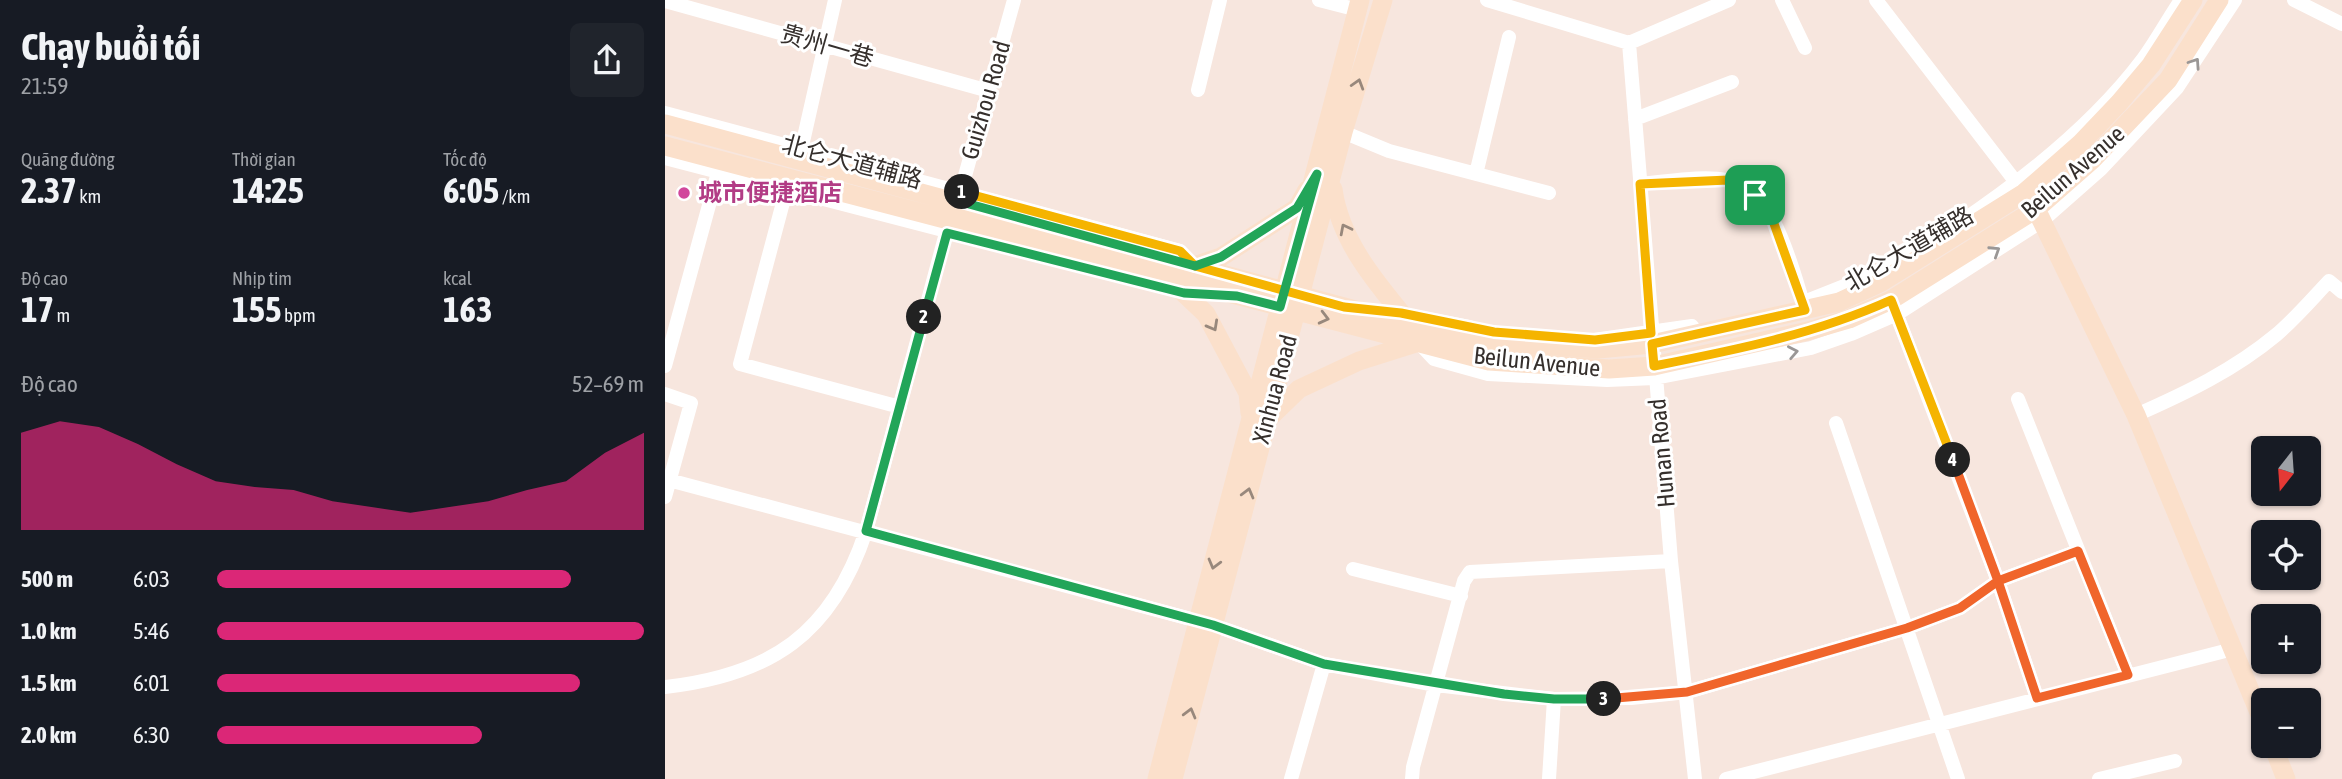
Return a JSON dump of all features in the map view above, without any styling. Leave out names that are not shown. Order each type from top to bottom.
[{"type":"main road","name":"Xinhua Road","points":[[1324,176],[1343,132],[1383,0]]},
{"type":"main road","name":"Beilun Avenue","points":[[665,124],[800,154],[959,196],[1195,266],[1290,301],[1410,327],[1497,342],[1598,349],[1804,306],[1839,302],[1880,283],[2080,144],[2151,65],[2193,0]]},
{"type":"main road","name":"Beilun Avenue","points":[[665,146],[720,167],[948,228],[1167,276],[1237,296],[1344,307],[1410,327],[1489,362],[1655,372],[1894,307],[2039,215],[2168,80],[2219,0]]},
{"type":"main road","name":"Xinhua Road","points":[[1173,779],[1206,623],[1324,176],[1359,5]]},
{"type":"main road","points":[[1195,266],[1221,257],[1297,208],[1324,176]]},
{"type":"main road","points":[[1167,276],[1206,314],[1259,419],[1299,389],[1359,362],[1410,327],[1374,281],[1350,239],[1336,212],[1324,176]]},
{"type":"main road","points":[[2039,215],[2136,415],[2251,693]]},
{"type":"main road","name":"Xinhua Road","points":[[1157,779],[1206,623]]},
{"type":"main road","points":[[2278,758],[2286,779]]},
{"type":"street","points":[[800,154],[835,0]]},
{"type":"street","name":"Guizhou Road","points":[[959,196],[1014,0]]},
{"type":"street","points":[[1198,90],[1220,0]]},
{"type":"street","points":[[1319,0],[1359,5]]},
{"type":"street","points":[[1487,0],[1629,43],[1729,0]]},
{"type":"street","points":[[1782,0],[1805,48]]},
{"type":"street","points":[[1876,0],[2039,215],[2101,169],[2177,88],[2235,0]]},
{"type":"street","points":[[2020,188],[2109,98],[2143,59],[2181,0]]},
{"type":"street","points":[[2294,0],[2342,24]]},
{"type":"street","name":"贵州一巷","points":[[665,1],[989,91]]},
{"type":"street","points":[[1476,174],[1509,37]]},
{"type":"street","name":"Hunan Road","points":[[1629,43],[1671,561],[1695,779]]},
{"type":"street","points":[[1635,119],[1732,82]]},
{"type":"street","name":"北仑大道辅路","points":[[665,113],[800,154]]},
{"type":"street","points":[[1343,132],[1389,151],[1549,193]]},
{"type":"street","points":[[665,158],[720,167],[665,366]]},
{"type":"street","points":[[1640,184],[1728,180],[1755,195],[1772,218],[1804,306]]},
{"type":"street","points":[[788,184],[740,364],[900,407]]},
{"type":"street","points":[[665,687],[740,673],[785,649],[839,595],[853,570],[866,531],[948,228],[1184,293],[1237,296]]},
{"type":"street","points":[[2136,415],[2206,383],[2243,360],[2277,334],[2329,281],[2341,288]]},
{"type":"street","points":[[1894,307],[1998,581],[2037,698]]},
{"type":"street","points":[[665,394],[691,403],[667,479],[665,497]]},
{"type":"street","points":[[2018,399],[2128,675]]},
{"type":"street","points":[[1836,422],[1958,779]]},
{"type":"street","points":[[667,479],[1206,623],[1324,664],[1436,685],[1554,699],[1631,698],[1687,692],[1907,628],[1960,608],[1998,581],[2078,551]]},
{"type":"street","points":[[1412,779],[1436,685],[1470,572],[1671,561]]},
{"type":"street","points":[[1353,569],[1461,596]]},
{"type":"street","points":[[1726,779],[1939,722],[2233,649]]},
{"type":"street","points":[[1291,779],[1324,664]]},
{"type":"street","points":[[1549,779],[1554,699]]},
{"type":"street","points":[[2099,779],[2175,761]]},
{"type":"place","name":"城市便捷酒店","points":[[684,193]]},
{"type":"route","points":[[1755,195],[1728,180],[1640,184],[1651,333],[1595,340],[1494,332],[1401,313],[1344,307],[1284,291],[1195,266],[1180,251],[960,191],[958,201],[1195,266],[1221,257],[1297,208],[1317,174],[1284,291],[1280,307],[1237,296],[1184,293],[947,233],[866,531],[1213,625],[1324,664],[1436,685],[1504,694],[1554,699],[1631,698],[1687,692],[1907,628],[1960,608],[1998,581],[2037,698],[2128,675],[2078,551],[1998,581],[1891,300],[1849,319],[1808,331],[1654,366],[1652,344],[1805,310],[1796,278],[1772,218],[1755,195]]}]
